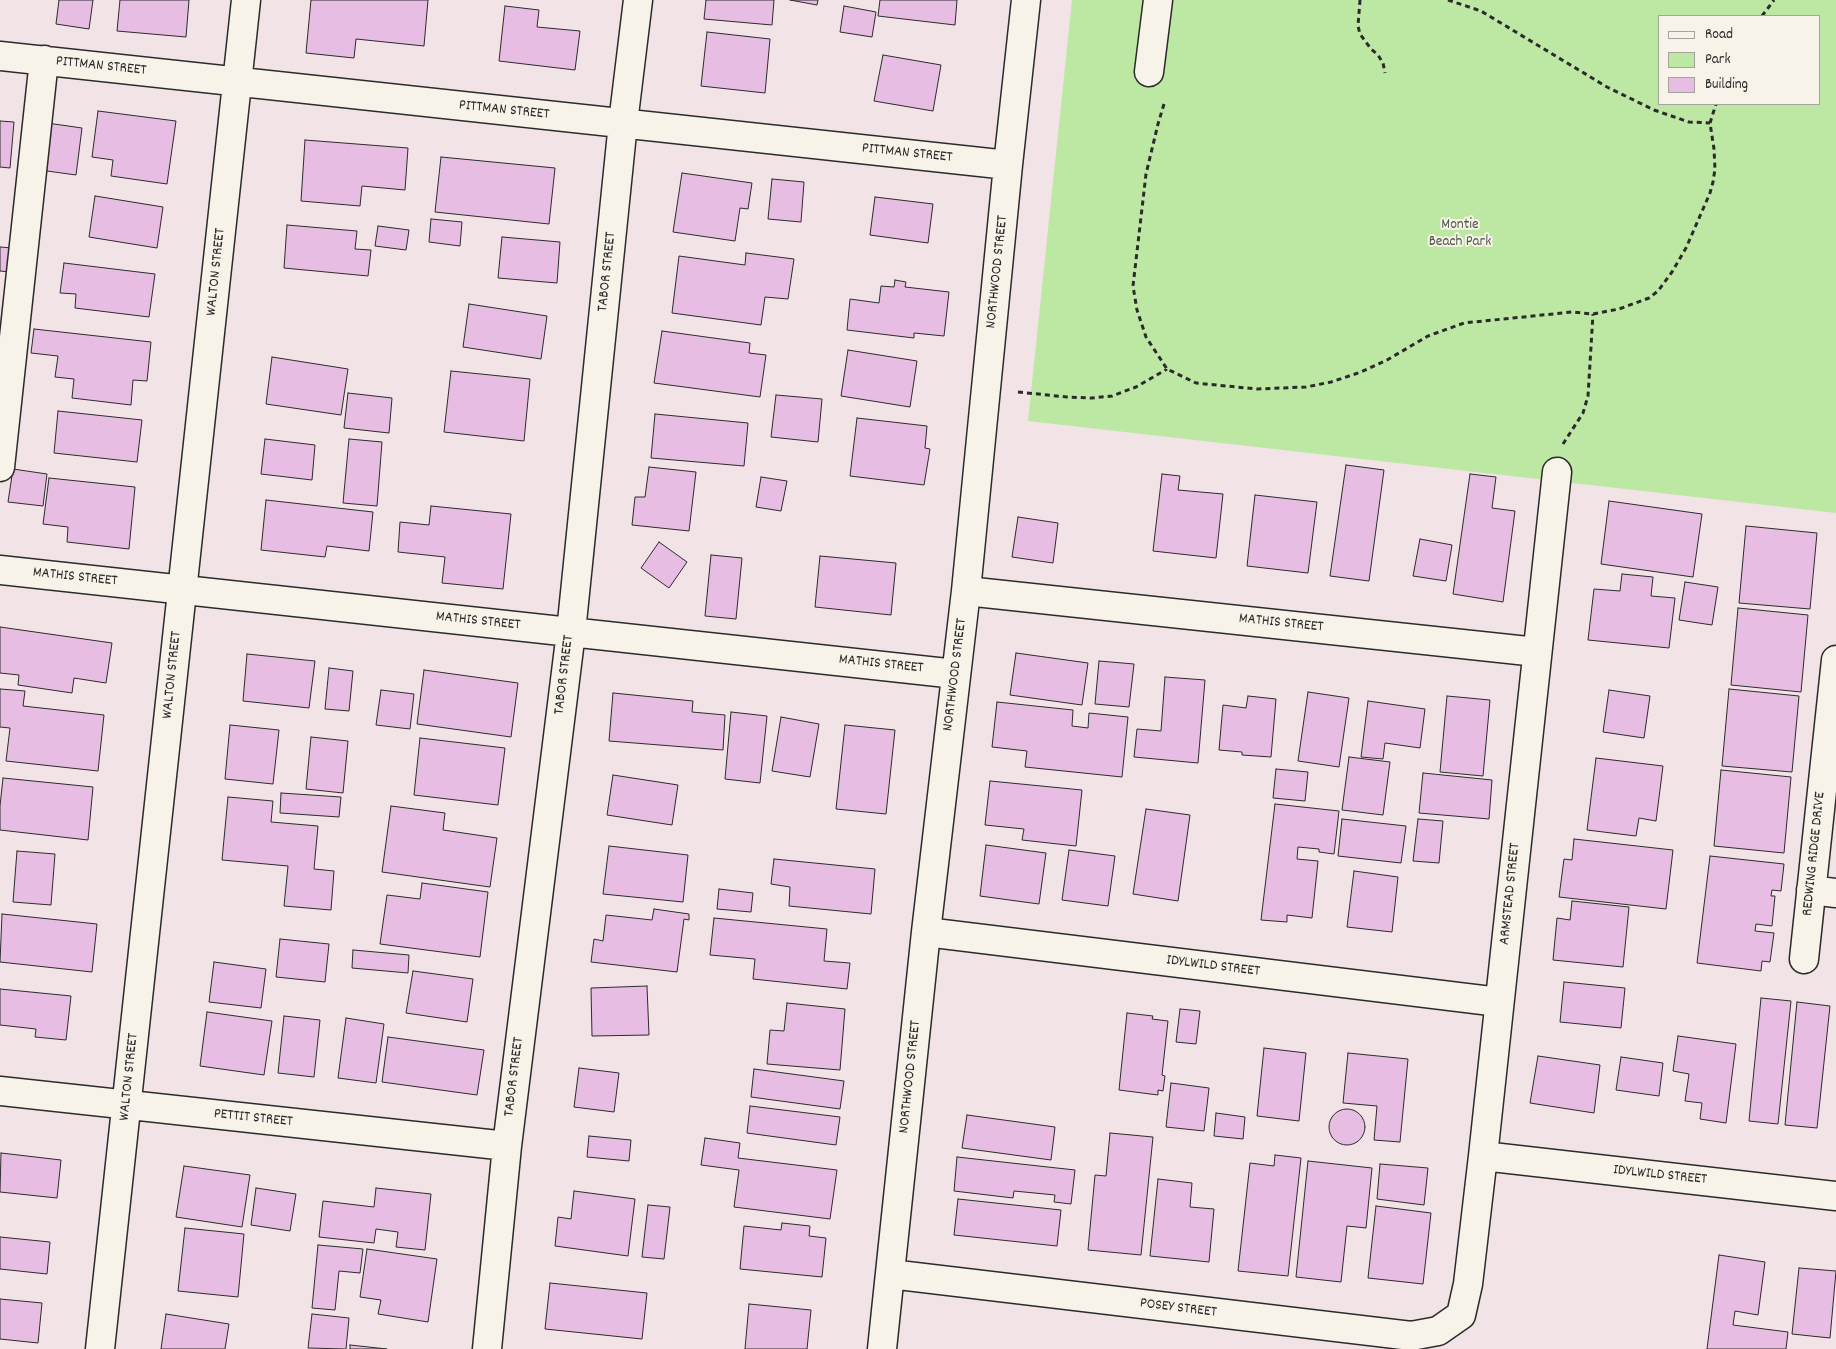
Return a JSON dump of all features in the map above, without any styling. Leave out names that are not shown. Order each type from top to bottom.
[{"type":"street","name":"WALTON STREET","points":[[100,1349],[246,0]]},
{"type":"street","name":"TABOR STREET","points":[[487,1349],[507,1146],[571,632],[623,124],[638,0]]},
{"type":"street","name":"NORTHWOOD STREET","points":[[882,1349],[926,932],[966,591],[1026,0]]},
{"type":"street","points":[[1149,72],[1158,0]]},
{"type":"street","name":"PITTMAN STREET","points":[[0,56],[1008,165]]},
{"type":"street","points":[[0,467],[44,60]]},
{"type":"street","name":"ARMSTEAD STREET","points":[[1462,1315],[1468,1284],[1483,1156],[1556,472]]},
{"type":"street","name":"MATHIS STREET","points":[[0,570],[956,674]]},
{"type":"street","name":"MATHIS STREET","points":[[966,591],[1537,652]]},
{"type":"street","name":"REDWING RIDGE DRIVE","points":[[1804,959],[1824,892],[1836,660]]},
{"type":"street","name":"IDYLWILD STREET","points":[[926,932],[1499,1002]]},
{"type":"street","name":"PETTIT STREET","points":[[0,1091],[507,1146]]},
{"type":"street","name":"IDYLWILD STREET","points":[[1483,1156],[1836,1196]]},
{"type":"street","name":"POSEY STREET","points":[[890,1274],[1412,1336],[1438,1331],[1462,1315]]},
{"type":"path","points":[[1360,0],[1358,26],[1360,34],[1378,55],[1383,63],[1385,73]]},
{"type":"path","points":[[1448,0],[1481,11],[1607,88],[1654,110],[1689,122],[1710,123]]},
{"type":"path","points":[[1763,15],[1774,0]]},
{"type":"path","points":[[1164,104],[1146,174],[1133,286],[1136,310],[1146,337],[1167,369],[1196,384],[1257,389],[1306,387],[1331,382],[1361,372],[1387,360],[1428,336],[1464,322],[1572,312],[1593,314],[1619,309],[1649,298],[1658,291],[1672,272],[1700,218],[1714,182],[1714,149],[1710,123],[1716,105]]},
{"type":"path","points":[[1556,472],[1558,452],[1583,413],[1588,396],[1593,314]]},
{"type":"path","points":[[1018,392],[1067,397],[1092,398],[1112,396],[1136,387],[1167,369]]},
{"type":"green space","name":"Montie Beach Park","points":[[1072,0],[1836,0],[1836,513],[1028,421]]},
{"type":"building","points":[[59,0],[93,0],[89,29],[56,24]]},
{"type":"building","points":[[120,0],[189,0],[186,37],[117,31]]},
{"type":"building","points":[[311,0],[428,0],[424,46],[356,39],[354,58],[306,53]]},
{"type":"building","points":[[706,0],[774,0],[772,25],[704,19]]},
{"type":"building","points":[[790,0],[818,0],[817,5]]},
{"type":"building","points":[[880,0],[957,0],[955,25],[878,16]]},
{"type":"building","points":[[505,6],[539,10],[537,27],[580,31],[575,70],[499,61]]},
{"type":"building","points":[[844,6],[876,12],[872,37],[840,32]]},
{"type":"building","points":[[707,32],[770,39],[765,93],[701,86]]},
{"type":"building","points":[[883,55],[941,65],[933,111],[874,101]]},
{"type":"building","points":[[98,111],[176,121],[167,184],[111,176],[113,160],[92,157]]},
{"type":"building","points":[[0,121],[14,122],[10,168],[0,167]]},
{"type":"building","points":[[47,123],[82,128],[76,175],[40,170]]},
{"type":"building","points":[[305,140],[408,148],[405,190],[362,186],[360,206],[301,201]]},
{"type":"building","points":[[441,157],[555,168],[549,224],[435,212]]},
{"type":"building","points":[[682,173],[752,183],[748,209],[740,208],[735,241],[673,232]]},
{"type":"building","points":[[772,179],[804,182],[801,222],[768,219]]},
{"type":"building","points":[[95,196],[163,207],[157,248],[89,237]]},
{"type":"building","points":[[875,197],[933,204],[928,243],[870,235]]},
{"type":"building","points":[[431,219],[462,222],[460,246],[429,242]]},
{"type":"building","points":[[287,225],[357,231],[355,249],[371,250],[368,276],[284,268]]},
{"type":"building","points":[[378,226],[409,230],[406,250],[375,246]]},
{"type":"building","points":[[502,237],[560,242],[557,283],[498,278]]},
{"type":"building","points":[[0,247],[12,248],[10,272],[0,271]]},
{"type":"building","points":[[746,253],[794,259],[788,299],[765,297],[761,325],[672,313],[679,256],[745,265]]},
{"type":"building","points":[[64,263],[155,274],[149,317],[75,308],[76,294],[60,293]]},
{"type":"building","points":[[895,280],[906,282],[905,287],[949,292],[944,336],[914,333],[914,338],[847,330],[850,299],[879,303],[881,286],[894,287]]},
{"type":"building","points":[[469,304],[547,316],[541,359],[463,347]]},
{"type":"building","points":[[34,329],[151,342],[147,381],[133,380],[131,405],[72,398],[74,379],[55,377],[58,356],[31,353]]},
{"type":"building","points":[[662,331],[750,343],[749,353],[766,355],[760,397],[654,383]]},
{"type":"building","points":[[848,350],[917,361],[910,407],[841,396]]},
{"type":"building","points":[[272,357],[348,369],[341,415],[266,404]]},
{"type":"building","points":[[451,371],[530,379],[524,441],[444,432]]},
{"type":"building","points":[[348,393],[392,398],[389,433],[344,428]]},
{"type":"building","points":[[776,395],[822,399],[818,442],[771,437]]},
{"type":"building","points":[[58,411],[142,420],[137,462],[54,453]]},
{"type":"building","points":[[655,414],[748,423],[744,466],[651,458]]},
{"type":"building","points":[[857,418],[927,426],[925,448],[930,449],[924,485],[850,476]]},
{"type":"building","points":[[265,439],[315,445],[312,480],[261,474]]},
{"type":"building","points":[[349,439],[382,442],[377,506],[343,503]]},
{"type":"building","points":[[1346,465],[1384,470],[1369,581],[1330,576]]},
{"type":"building","points":[[649,467],[696,472],[689,531],[632,525],[635,497],[645,497]]},
{"type":"building","points":[[13,469],[47,474],[43,506],[8,502]]},
{"type":"building","points":[[1162,474],[1180,476],[1178,490],[1223,494],[1216,558],[1153,551]]},
{"type":"building","points":[[1470,474],[1496,477],[1492,508],[1515,511],[1503,602],[1453,594]]},
{"type":"building","points":[[761,477],[787,481],[781,511],[756,507]]},
{"type":"building","points":[[49,478],[135,487],[129,549],[67,542],[68,527],[43,524]]},
{"type":"building","points":[[1255,495],[1317,502],[1308,573],[1247,566]]},
{"type":"building","points":[[266,500],[373,512],[369,551],[327,546],[325,557],[261,550]]},
{"type":"building","points":[[1609,501],[1702,514],[1693,577],[1601,564]]},
{"type":"building","points":[[431,506],[511,514],[503,589],[442,583],[445,557],[398,552],[400,522],[429,525]]},
{"type":"building","points":[[1018,517],[1058,523],[1053,563],[1012,557]]},
{"type":"building","points":[[1746,526],[1817,533],[1810,609],[1739,603]]},
{"type":"building","points":[[1420,539],[1452,545],[1446,581],[1413,576]]},
{"type":"building","points":[[659,542],[687,562],[669,588],[641,568]]},
{"type":"building","points":[[711,555],[742,558],[736,619],[705,616]]},
{"type":"building","points":[[820,556],[896,563],[891,615],[815,607]]},
{"type":"building","points":[[1622,574],[1653,577],[1651,596],[1675,598],[1669,648],[1588,640],[1594,589],[1620,591]]},
{"type":"building","points":[[1685,582],[1718,587],[1712,625],[1679,620]]},
{"type":"building","points":[[1738,608],[1808,615],[1801,692],[1731,685]]},
{"type":"building","points":[[0,627],[112,643],[106,683],[74,678],[72,693],[18,685],[19,675],[0,673]]},
{"type":"building","points":[[1016,653],[1088,663],[1082,705],[1010,695]]},
{"type":"building","points":[[247,654],[315,661],[309,708],[243,701]]},
{"type":"building","points":[[1099,661],[1134,664],[1129,707],[1095,704]]},
{"type":"building","points":[[329,668],[353,671],[349,711],[325,709]]},
{"type":"building","points":[[424,670],[518,683],[511,737],[417,724]]},
{"type":"building","points":[[1165,677],[1205,680],[1198,763],[1134,757],[1137,729],[1161,731]]},
{"type":"building","points":[[0,689],[25,691],[23,706],[104,715],[98,771],[6,761],[10,728],[0,727]]},
{"type":"building","points":[[1729,689],[1799,696],[1792,772],[1722,766]]},
{"type":"building","points":[[381,690],[414,694],[410,729],[376,725]]},
{"type":"building","points":[[1609,690],[1650,696],[1644,738],[1603,732]]},
{"type":"building","points":[[1308,692],[1349,698],[1339,767],[1298,761]]},
{"type":"building","points":[[613,693],[693,701],[692,712],[725,715],[723,750],[609,741]]},
{"type":"building","points":[[1248,696],[1276,699],[1271,757],[1242,755],[1242,752],[1219,750],[1223,705],[1246,708]]},
{"type":"building","points":[[1447,696],[1490,700],[1483,776],[1440,772]]},
{"type":"building","points":[[1368,701],[1425,709],[1420,748],[1385,743],[1383,759],[1361,757]]},
{"type":"building","points":[[997,702],[1073,710],[1072,726],[1088,728],[1089,713],[1128,717],[1122,777],[1025,767],[1027,751],[992,747]]},
{"type":"building","points":[[731,712],[767,716],[760,783],[725,779]]},
{"type":"building","points":[[781,717],[819,724],[810,777],[772,771]]},
{"type":"building","points":[[230,725],[279,730],[273,784],[225,779]]},
{"type":"building","points":[[845,725],[895,730],[886,814],[836,809]]},
{"type":"building","points":[[311,737],[348,741],[343,793],[306,789]]},
{"type":"building","points":[[420,738],[505,748],[498,805],[414,795]]},
{"type":"building","points":[[1349,757],[1390,762],[1383,815],[1342,810]]},
{"type":"building","points":[[1596,758],[1663,766],[1656,821],[1639,818],[1636,836],[1587,830]]},
{"type":"building","points":[[1276,769],[1308,772],[1305,801],[1273,798]]},
{"type":"building","points":[[1721,770],[1791,777],[1784,853],[1714,846]]},
{"type":"building","points":[[1423,773],[1492,780],[1489,819],[1419,813]]},
{"type":"building","points":[[613,775],[678,785],[672,825],[607,815]]},
{"type":"building","points":[[3,778],[93,787],[88,840],[0,830]]},
{"type":"building","points":[[990,781],[1082,790],[1076,846],[1022,840],[1024,829],[985,825]]},
{"type":"building","points":[[281,793],[341,797],[339,817],[280,813]]},
{"type":"building","points":[[228,797],[273,801],[271,822],[318,826],[314,869],[334,871],[331,910],[284,906],[288,866],[222,860]]},
{"type":"building","points":[[1275,804],[1339,811],[1334,854],[1319,852],[1319,849],[1298,847],[1297,859],[1318,861],[1312,918],[1287,915],[1287,922],[1261,920]]},
{"type":"building","points":[[391,806],[445,813],[443,830],[497,838],[490,887],[382,872]]},
{"type":"building","points":[[1146,809],[1190,815],[1178,901],[1133,894]]},
{"type":"building","points":[[1342,819],[1406,826],[1401,863],[1338,856]]},
{"type":"building","points":[[1418,819],[1443,821],[1439,863],[1413,861]]},
{"type":"building","points":[[1574,839],[1673,850],[1666,909],[1559,897],[1564,859],[1572,860]]},
{"type":"building","points":[[986,845],[1046,853],[1039,904],[980,896]]},
{"type":"building","points":[[609,846],[688,855],[683,902],[603,894]]},
{"type":"building","points":[[1069,850],[1115,856],[1108,906],[1062,900]]},
{"type":"building","points":[[17,851],[55,854],[51,905],[13,902]]},
{"type":"building","points":[[1710,856],[1784,864],[1781,891],[1772,890],[1771,896],[1775,896],[1772,926],[1756,924],[1755,931],[1774,933],[1770,962],[1762,961],[1761,971],[1697,963]]},
{"type":"building","points":[[774,859],[875,869],[871,914],[789,906],[790,887],[771,884]]},
{"type":"building","points":[[1354,871],[1398,877],[1392,932],[1347,927]]},
{"type":"building","points":[[422,883],[488,892],[480,957],[380,944],[387,895],[420,899]]},
{"type":"building","points":[[719,889],[753,893],[751,912],[717,909]]},
{"type":"building","points":[[1572,901],[1629,907],[1623,967],[1553,960],[1557,918],[1570,920]]},
{"type":"building","points":[[654,909],[689,914],[689,920],[684,919],[677,972],[591,962],[594,939],[603,941],[606,915],[652,920]]},
{"type":"building","points":[[2,914],[97,924],[92,972],[0,962]]},
{"type":"building","points":[[714,918],[827,929],[824,961],[850,963],[847,989],[753,979],[755,959],[710,955]]},
{"type":"building","points":[[280,939],[329,944],[325,982],[276,977]]},
{"type":"building","points":[[353,950],[409,955],[408,973],[352,968]]},
{"type":"building","points":[[214,962],[266,969],[261,1008],[209,1002]]},
{"type":"building","points":[[413,971],[473,979],[467,1022],[406,1013]]},
{"type":"building","points":[[1564,982],[1625,988],[1621,1028],[1560,1022]]},
{"type":"building","points":[[647,986],[649,1035],[592,1036],[591,988]]},
{"type":"building","points":[[0,989],[71,996],[66,1040],[35,1037],[36,1029],[0,1025]]},
{"type":"building","points":[[1761,998],[1791,1001],[1778,1124],[1749,1121]]},
{"type":"building","points":[[1797,1002],[1830,1006],[1817,1128],[1785,1125]]},
{"type":"building","points":[[787,1003],[845,1009],[840,1070],[767,1064],[770,1030],[784,1031]]},
{"type":"building","points":[[1180,1009],[1200,1011],[1196,1044],[1176,1042]]},
{"type":"building","points":[[207,1012],[272,1021],[264,1075],[200,1066]]},
{"type":"building","points":[[1127,1013],[1153,1016],[1152,1019],[1168,1021],[1162,1075],[1165,1076],[1163,1091],[1158,1090],[1158,1095],[1119,1090]]},
{"type":"building","points":[[284,1016],[320,1020],[314,1077],[278,1073]]},
{"type":"building","points":[[346,1018],[384,1024],[376,1083],[338,1078]]},
{"type":"building","points":[[1678,1036],[1736,1044],[1726,1123],[1700,1119],[1702,1103],[1685,1101],[1689,1074],[1673,1071]]},
{"type":"building","points":[[388,1037],[484,1050],[477,1095],[382,1082]]},
{"type":"building","points":[[1264,1048],[1306,1053],[1299,1121],[1257,1116]]},
{"type":"building","points":[[1348,1053],[1408,1059],[1400,1142],[1374,1140],[1377,1106],[1343,1103]]},
{"type":"building","points":[[1538,1056],[1600,1065],[1594,1113],[1530,1103]]},
{"type":"building","points":[[1621,1057],[1663,1063],[1659,1096],[1616,1090]]},
{"type":"building","points":[[579,1068],[619,1073],[614,1112],[574,1107]]},
{"type":"building","points":[[754,1069],[844,1081],[840,1109],[751,1097]]},
{"type":"building","points":[[1171,1083],[1209,1088],[1204,1131],[1166,1127]]},
{"type":"building","points":[[750,1106],[840,1117],[836,1145],[747,1133]]},
{"type":"building","points":[[1347,1109],[1354,1110],[1360,1114],[1364,1120],[1364,1134],[1360,1140],[1354,1144],[1347,1145],[1340,1144],[1334,1140],[1330,1134],[1329,1127],[1330,1120],[1334,1114],[1340,1110]]},
{"type":"building","points":[[1216,1113],[1245,1117],[1243,1139],[1214,1136]]},
{"type":"building","points":[[967,1115],[1055,1127],[1051,1160],[962,1148]]},
{"type":"building","points":[[1110,1133],[1153,1137],[1141,1255],[1088,1250],[1095,1175],[1106,1176]]},
{"type":"building","points":[[589,1136],[631,1140],[629,1161],[587,1157]]},
{"type":"building","points":[[705,1138],[740,1143],[738,1158],[837,1170],[830,1219],[734,1207],[739,1170],[701,1165]]},
{"type":"building","points":[[1,1153],[61,1160],[57,1198],[0,1192]]},
{"type":"building","points":[[1275,1155],[1301,1158],[1288,1276],[1238,1271],[1250,1163],[1274,1166]]},
{"type":"building","points":[[957,1157],[1075,1170],[1071,1204],[1054,1202],[1055,1195],[1014,1191],[1013,1198],[954,1191]]},
{"type":"building","points":[[1308,1161],[1372,1168],[1366,1228],[1347,1226],[1341,1282],[1296,1277]]},
{"type":"building","points":[[1380,1164],[1428,1168],[1424,1205],[1377,1199]]},
{"type":"building","points":[[184,1166],[250,1175],[242,1227],[176,1217]]},
{"type":"building","points":[[1158,1179],[1192,1183],[1190,1207],[1214,1209],[1209,1262],[1150,1256]]},
{"type":"building","points":[[256,1188],[296,1194],[290,1231],[251,1225]]},
{"type":"building","points":[[376,1188],[431,1194],[425,1250],[396,1247],[398,1232],[376,1229],[374,1243],[319,1237],[323,1201],[374,1207]]},
{"type":"building","points":[[574,1191],[635,1199],[628,1256],[555,1246],[558,1217],[571,1219]]},
{"type":"building","points":[[958,1199],[1061,1210],[1057,1246],[954,1235]]},
{"type":"building","points":[[648,1205],[670,1207],[664,1259],[642,1257]]},
{"type":"building","points":[[1376,1206],[1431,1213],[1423,1284],[1368,1278]]},
{"type":"building","points":[[782,1223],[810,1226],[809,1236],[826,1238],[822,1277],[740,1269],[744,1226],[781,1230]]},
{"type":"building","points":[[185,1228],[244,1234],[238,1297],[178,1291]]},
{"type":"building","points":[[0,1237],[50,1242],[47,1274],[0,1269]]},
{"type":"building","points":[[318,1245],[363,1249],[360,1273],[339,1271],[335,1310],[312,1308]]},
{"type":"building","points":[[367,1249],[437,1259],[428,1322],[378,1314],[381,1300],[360,1297]]},
{"type":"building","points":[[1719,1255],[1765,1262],[1758,1315],[1735,1311],[1733,1325],[1788,1332],[1786,1349],[1707,1349]]},
{"type":"building","points":[[1799,1268],[1836,1271],[1830,1338],[1792,1334]]},
{"type":"building","points":[[550,1283],[647,1293],[642,1339],[545,1329]]},
{"type":"building","points":[[0,1299],[42,1303],[38,1343],[0,1339]]},
{"type":"building","points":[[749,1304],[811,1310],[807,1349],[745,1349]]},
{"type":"building","points":[[166,1314],[229,1324],[225,1349],[161,1349]]},
{"type":"building","points":[[312,1314],[349,1318],[346,1349],[308,1348]]},
{"type":"building","points":[[350,1345],[387,1349],[350,1349]]}]
